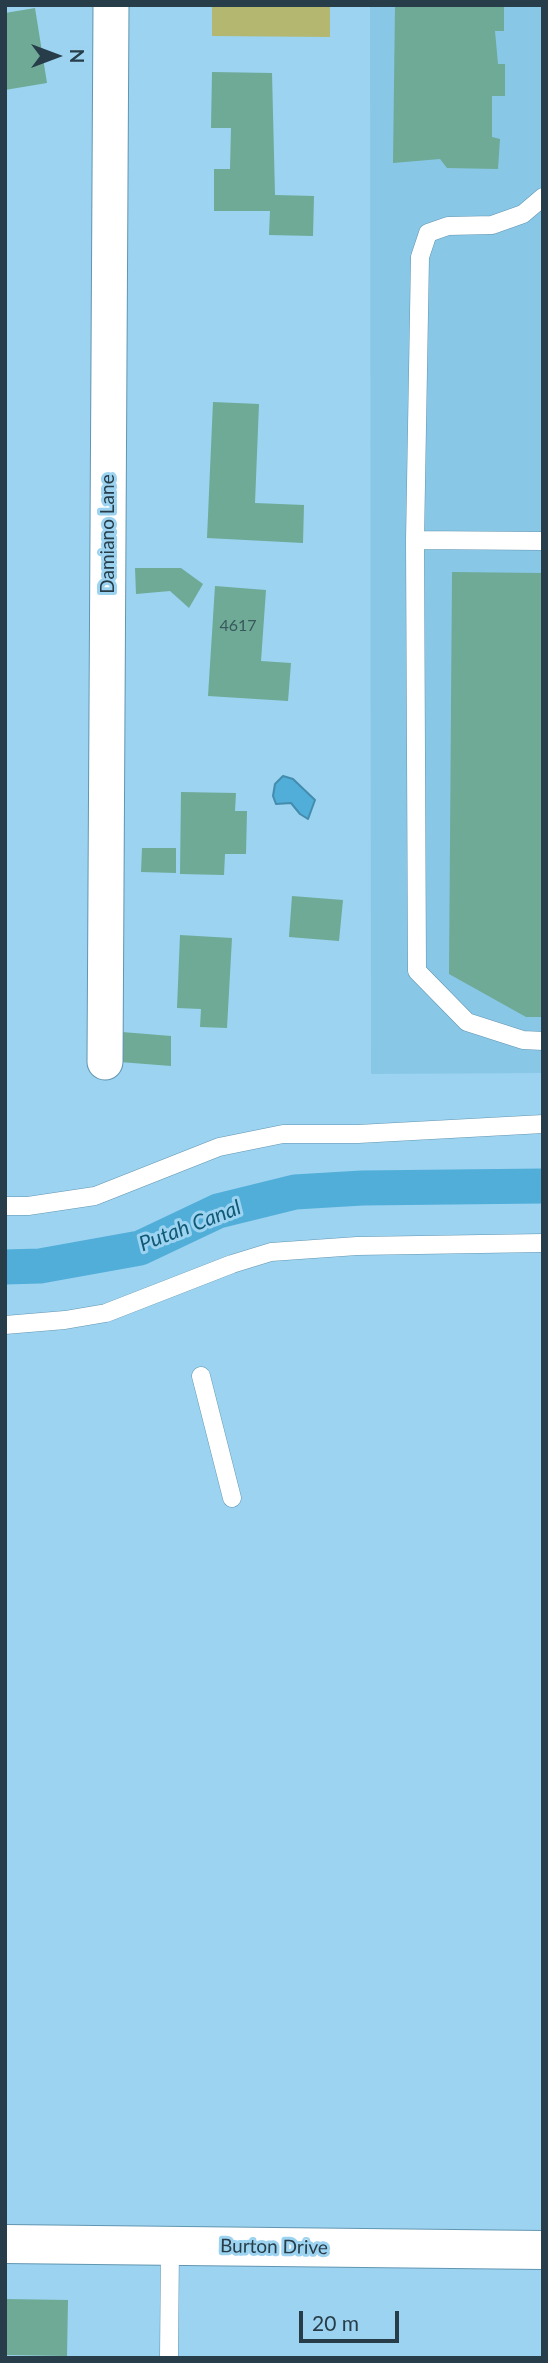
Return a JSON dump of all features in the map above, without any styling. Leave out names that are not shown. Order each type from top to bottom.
[{"type":"street","name":"Damiano Lane","points":[[105,1062],[111,5]]},
{"type":"street","name":"Burton Drive","points":[[5,2244],[543,2250]]},
{"type":"lane","points":[[543,197],[523,214],[492,225],[448,226],[428,233],[420,257],[415,540],[417,971],[467,1022],[523,1041],[543,1041]]},
{"type":"lane","points":[[415,540],[543,541]]},
{"type":"lane","points":[[5,1206],[28,1206],[95,1196],[219,1147],[283,1134],[358,1134],[543,1124]]},
{"type":"lane","points":[[5,1325],[106,1313],[232,1264],[271,1252],[357,1246],[543,1243]]},
{"type":"lane","points":[[201,1376],[232,1498]]},
{"type":"lane","points":[[169,2358],[170,2246]]},
{"type":"shaded area","points":[[370,5],[543,5],[543,1073],[371,1074]]},
{"type":"shaded area","points":[[283,776],[293,779],[315,800],[308,819],[291,803],[276,804],[273,796],[275,784]]},
{"type":"green space","points":[[212,5],[330,5],[330,37],[212,36]]},
{"type":"building","points":[[395,5],[504,5],[504,31],[495,31],[498,64],[505,64],[505,96],[492,96],[492,137],[500,139],[498,169],[447,168],[440,159],[393,163]]},
{"type":"building","points":[[35,8],[47,83],[5,90],[5,13]]},
{"type":"building","points":[[212,72],[272,73],[275,195],[314,196],[313,236],[269,235],[270,211],[214,211],[214,169],[230,169],[231,128],[211,128]]},
{"type":"building","points":[[213,402],[259,404],[255,503],[304,505],[303,543],[207,538]]},
{"type":"building","points":[[135,568],[181,568],[203,584],[189,608],[170,591],[136,594]]},
{"type":"building","points":[[452,572],[543,573],[543,1017],[526,1017],[449,974]]},
{"type":"building","points":[[215,586],[266,590],[261,661],[291,663],[288,701],[208,696]]},
{"type":"building","points":[[181,792],[236,793],[235,811],[247,811],[246,854],[225,854],[224,875],[180,874]]},
{"type":"building","points":[[142,848],[176,848],[176,873],[141,872]]},
{"type":"building","points":[[292,896],[343,900],[339,941],[289,937]]},
{"type":"building","points":[[180,935],[232,938],[227,1028],[200,1027],[201,1009],[177,1008]]},
{"type":"building","points":[[122,1032],[171,1036],[171,1066],[120,1062]]},
{"type":"building","points":[[5,2299],[68,2300],[67,2356],[5,2355]]},
{"type":"waterway","name":"Putah Canal","points":[[5,1267],[40,1266],[140,1248],[218,1211],[295,1192],[362,1188],[543,1186]]}]
